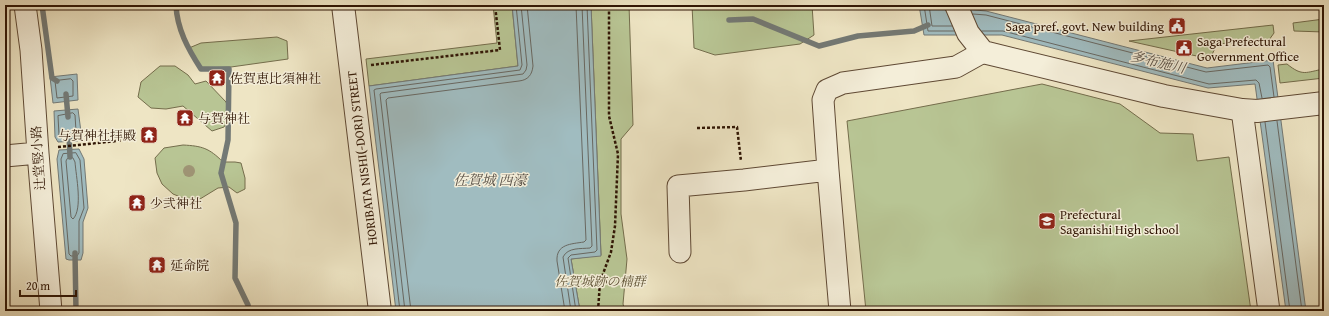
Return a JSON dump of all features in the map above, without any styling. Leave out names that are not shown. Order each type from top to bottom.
[{"type":"street","name":"辻堂竪小路","points":[[25,5],[31,50],[51,311]]},
{"type":"street","name":"HORIBATA NISHI(-DORI) STREET","points":[[343,5],[380,311]]},
{"type":"street","points":[[956,5],[968,33],[983,52],[1164,96],[1250,110],[1324,103]]},
{"type":"street","points":[[840,311],[823,100],[827,90],[843,83],[956,67],[983,52]]},
{"type":"street","points":[[1250,110],[1269,311]]},
{"type":"street","points":[[5,156],[38,153]]},
{"type":"street","points":[[680,252],[678,186],[828,170]]},
{"type":"path","points":[[350,67],[500,50],[495,5]]},
{"type":"path","points":[[598,311],[600,282],[611,252],[615,226],[618,154],[609,116],[609,5]]},
{"type":"path","points":[[697,128],[737,127],[744,180]]},
{"type":"path","points":[[59,147],[136,139]]},
{"type":"green space","points":[[493,5],[512,5],[518,66],[369,86],[366,59],[497,43]]},
{"type":"green space","name":"佐賀城跡の楠群","points":[[591,5],[629,5],[633,125],[621,139],[621,214],[627,259],[623,304],[625,311],[580,311],[571,259],[601,255]]},
{"type":"green space","points":[[692,5],[812,5],[814,35],[800,44],[715,55],[694,48]]},
{"type":"green space","points":[[1324,19],[1324,32],[1294,31],[1293,23]]},
{"type":"green space","points":[[1273,25],[1274,33],[1269,40],[1217,44],[1210,59],[1129,41]]},
{"type":"green space","points":[[277,37],[287,41],[288,59],[231,67],[202,68],[189,48],[201,43]]},
{"type":"green space","points":[[1287,64],[1301,72],[1324,69],[1324,78],[1280,83],[1278,65]]},
{"type":"green space","points":[[160,66],[175,66],[188,75],[195,84],[206,81],[226,102],[231,115],[224,127],[212,131],[183,106],[166,109],[151,108],[138,97],[141,82]]},
{"type":"green space","name":"Prefectural Saganishi High school","points":[[1042,84],[1120,104],[1160,133],[1193,134],[1197,161],[1229,157],[1251,311],[866,311],[847,121]]},
{"type":"green space","points":[[183,145],[205,149],[214,154],[223,162],[241,163],[245,178],[245,189],[237,193],[229,187],[218,188],[200,199],[183,198],[173,194],[162,184],[157,173],[155,158],[164,148]]},
{"type":"water","name":"佐賀城 西濠","points":[[512,5],[591,5],[601,256],[571,259],[580,311],[396,311],[369,86],[518,66]]},
{"type":"water","name":"多布施川","points":[[919,5],[941,5],[943,7],[986,11],[1207,68],[1273,60],[1306,311],[1286,311],[1255,84],[1208,88],[1002,35],[924,35]]},
{"type":"water","points":[[77,74],[78,100],[53,103],[50,77]]},
{"type":"water","points":[[78,109],[81,132],[78,141],[58,142],[55,137],[54,111]]},
{"type":"water","points":[[79,149],[84,159],[88,208],[83,222],[83,253],[81,260],[69,260],[66,259],[57,159],[59,150]]},
{"type":"waterway","points":[[42,5],[52,78],[57,81]]},
{"type":"waterway","points":[[176,5],[178,22],[181,31],[201,69],[229,69],[228,140],[221,173],[236,223],[235,278],[248,305],[249,311]]},
{"type":"waterway","points":[[729,20],[753,19],[819,46],[858,36],[914,31],[928,25]]},
{"type":"waterway","points":[[66,94],[68,117]]},
{"type":"waterway","points":[[69,135],[70,157]]},
{"type":"waterway","points":[[75,253],[76,311]]},
{"type":"place","name":"Saga pref. govt. New building","points":[[1177,26]]},
{"type":"place","name":"Saga Prefectural Government Office","points":[[1184,48]]},
{"type":"place","name":"佐賀恵比須神社","points":[[217,78]]},
{"type":"place","name":"与賀神社","points":[[185,118]]},
{"type":"place","name":"与賀神社拝殿","points":[[149,135]]},
{"type":"place","name":"少弐神社","points":[[137,203]]},
{"type":"place","name":"Prefectural Saganishi High school","points":[[1047,221]]},
{"type":"place","name":"延命院","points":[[157,265]]}]
